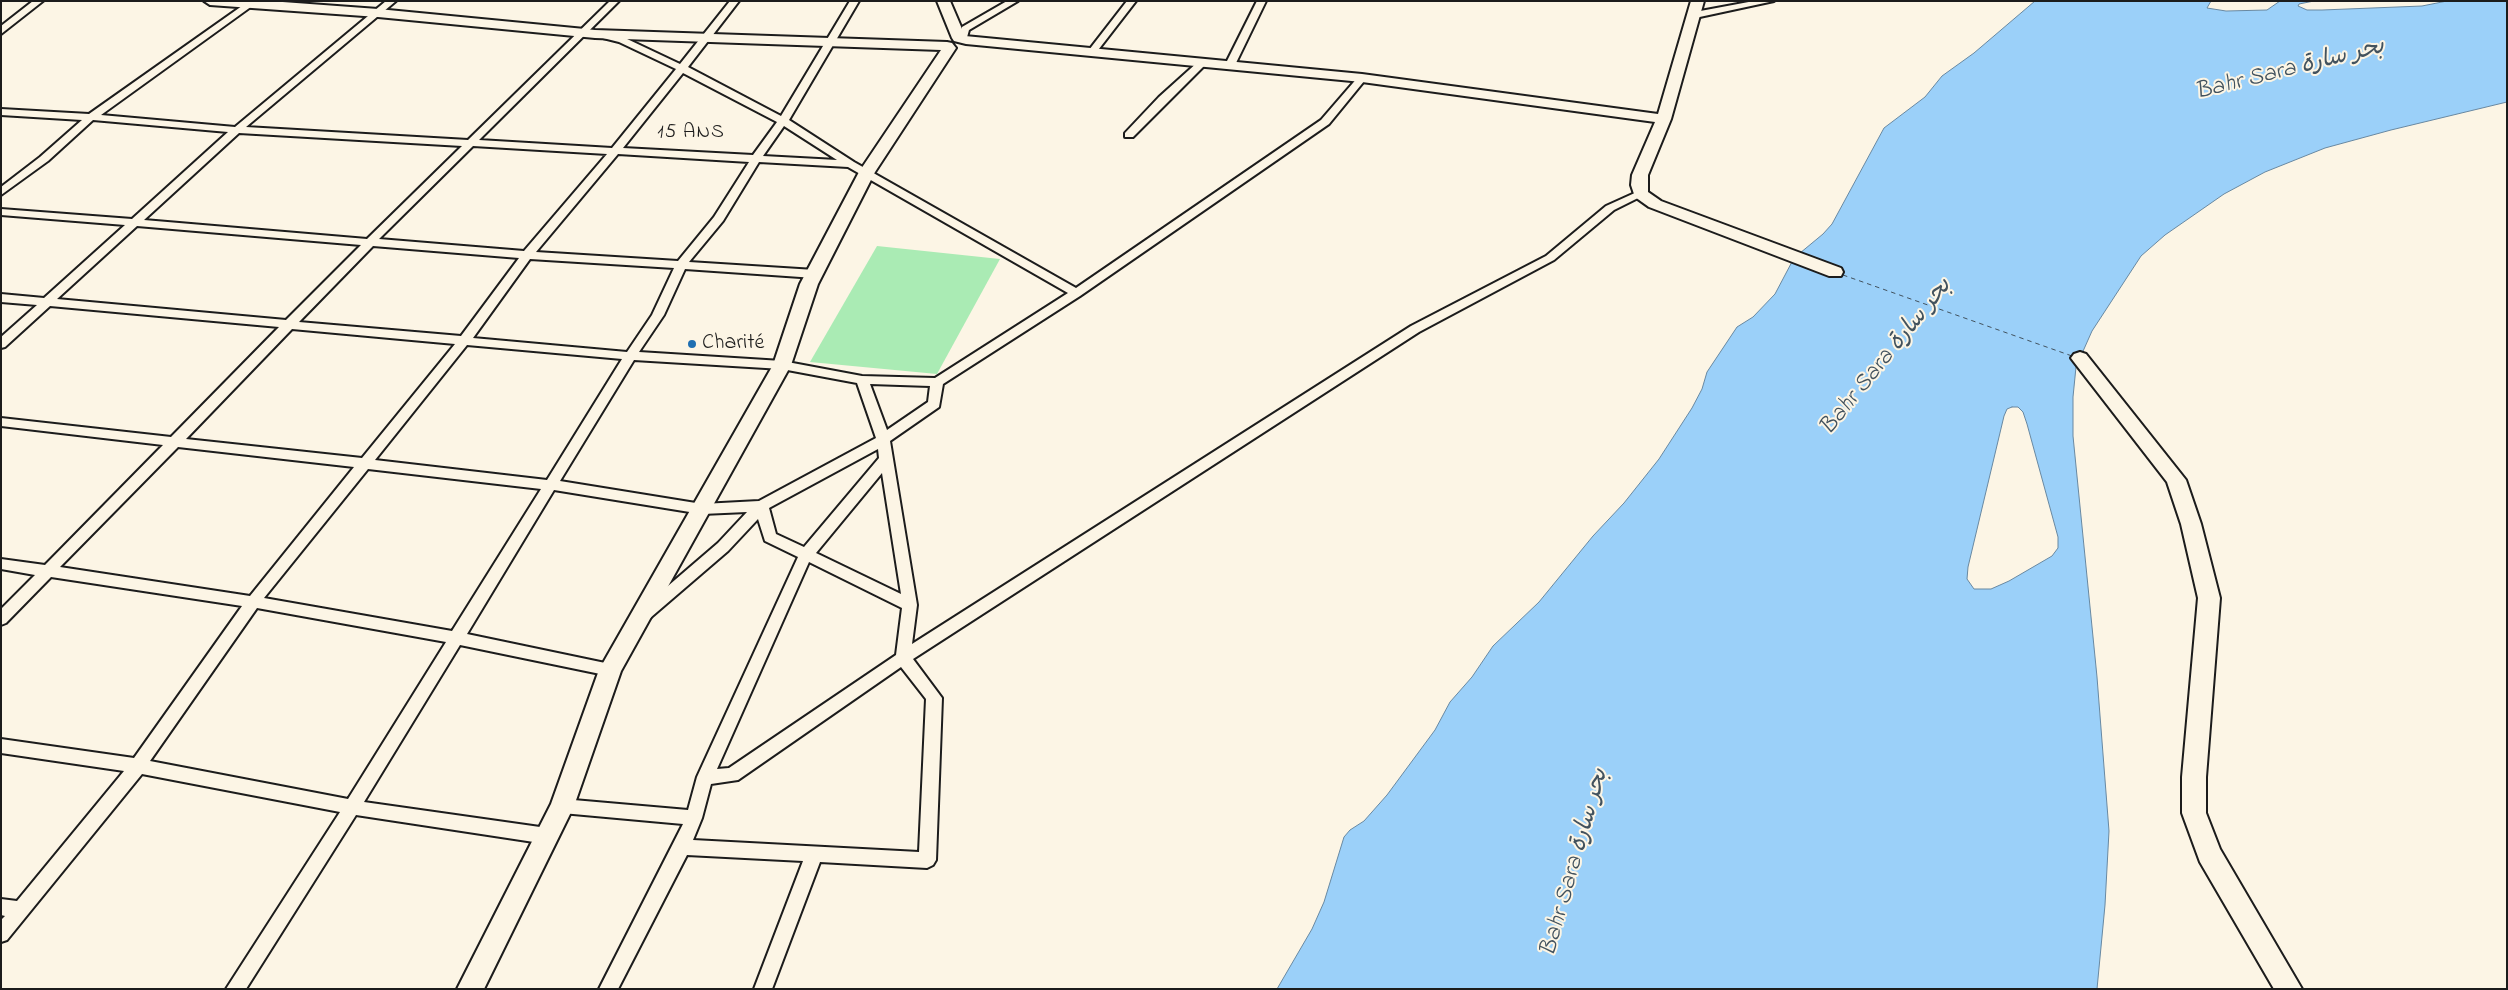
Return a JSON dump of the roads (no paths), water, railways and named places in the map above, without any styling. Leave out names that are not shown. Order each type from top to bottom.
[{"type":"main road","points":[[210,1],[378,13],[590,33],[829,41],[957,42],[1092,52],[1362,78],[1664,119]]},
{"type":"main road","points":[[943,1],[957,42]]},
{"type":"main road","points":[[1696,8],[1664,119],[1640,175],[1639,185],[1641,194],[1655,204],[1835,272]]},
{"type":"main road","points":[[470,989],[562,806],[610,670],[782,365],[809,284],[815,274],[858,168],[957,42]]},
{"type":"main road","points":[[2080,358],[2176,480],[2191,524],[2209,598],[2194,777],[2194,813],[2208,854],[2289,989]]},
{"type":"street","points":[[1,30],[39,1]]},
{"type":"street","points":[[1,344],[49,303],[237,130],[392,1]]},
{"type":"street","points":[[1,619],[370,242],[471,143],[590,33],[615,1]]},
{"type":"street","points":[[1,934],[138,766],[253,602],[464,341],[527,255],[614,152],[682,68],[705,36],[735,1]]},
{"type":"street","points":[[236,989],[352,807],[630,356],[658,316],[681,265],[719,219],[756,158],[783,121],[829,41],[855,1]]},
{"type":"street","points":[[957,42],[965,29],[1014,1]]},
{"type":"street","points":[[1092,52],[1132,1]]},
{"type":"street","points":[[1230,65],[1262,1]]},
{"type":"street","points":[[1696,8],[1770,1]]},
{"type":"street","points":[[1,192],[44,159],[91,117],[253,3]]},
{"type":"street","points":[[590,33],[622,40],[682,68],[783,121],[858,168],[1076,293]]},
{"type":"street","points":[[1129,135],[1163,99],[1202,63]]},
{"type":"street","points":[[1,298],[630,356],[782,365],[862,380],[936,382],[1076,293],[1325,122],[1362,78]]},
{"type":"street","points":[[1,112],[91,117],[237,130],[614,152],[756,158],[858,168]]},
{"type":"street","points":[[705,777],[732,775],[903,658],[1414,329],[1550,258],[1610,208],[1641,194]]},
{"type":"street","points":[[1,212],[527,255],[815,274]]},
{"type":"street","points":[[682,847],[927,860],[934,698],[903,658],[910,606],[883,439],[862,380]]},
{"type":"street","points":[[639,619],[723,548],[761,506],[883,439],[934,404],[936,382]]},
{"type":"street","points":[[1,422],[363,465],[552,485],[702,508],[761,506]]},
{"type":"street","points":[[608,989],[682,847],[694,818],[705,777],[805,556],[887,458]]},
{"type":"street","points":[[761,506],[770,537],[805,556],[910,606]]},
{"type":"street","points":[[1,564],[253,602],[456,638],[610,670]]},
{"type":"street","points":[[1,746],[138,766],[352,807],[548,836]]},
{"type":"street","points":[[562,806],[694,818]]},
{"type":"street","points":[[763,989],[814,855]]},
{"type":"street","points":[[1,907],[20,909]]},
{"type":"water","name":"Bahr Sara بحر سارة","points":[[2035,1],[2211,1],[2207,8],[2226,11],[2267,10],[2280,1],[2314,1],[2299,4],[2298,6],[2307,10],[2322,10],[2422,6],[2447,1],[2507,1],[2507,102],[2325,148],[2265,172],[2224,194],[2165,235],[2141,256],[2092,331],[2076,367],[2073,397],[2073,436],[2097,677],[2109,831],[2105,905],[2097,989],[1277,989],[1312,929],[1324,902],[1344,837],[1350,830],[1364,821],[1387,795],[1435,730],[1450,702],[1472,677],[1493,646],[1539,602],[1659,459],[1692,408],[1702,389],[1707,372],[1737,327],[1753,317],[1775,294],[1794,258],[1832,224],[1884,128],[1925,97],[1942,76],[1974,53]],"holes":[[[2018,407],[2023,412],[2027,424],[2058,537],[2058,548],[2052,556],[2009,581],[1991,589],[1974,589],[1967,579],[1968,567],[2004,416],[2007,409]]]},
{"type":"place","name":"Charité","points":[[692,344]]},
{"type":"district","name":"15 ANS","points":[[691,134]]}]
